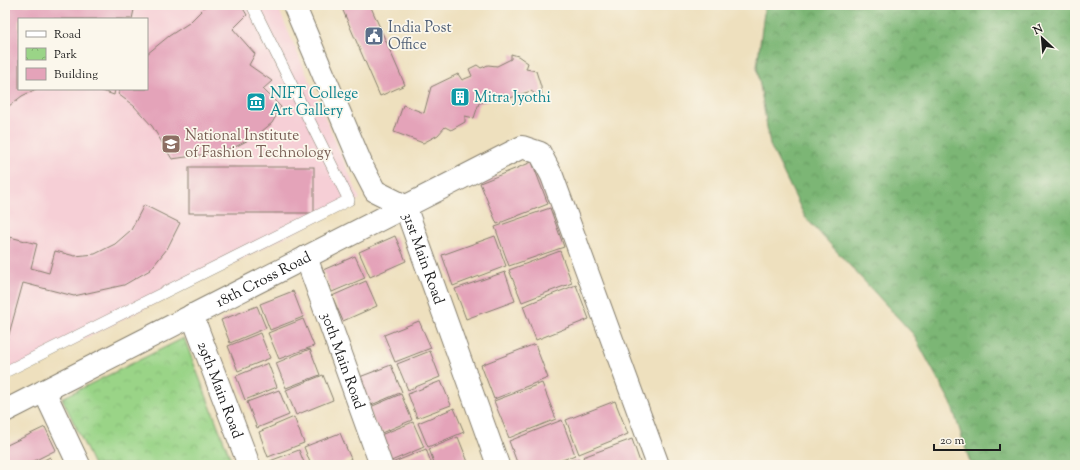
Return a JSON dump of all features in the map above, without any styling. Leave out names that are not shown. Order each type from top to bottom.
[{"type":"street","name":"31st Main Road","points":[[294,5],[363,168],[375,190],[405,206],[498,465]]},
{"type":"street","name":"18th Cross Road","points":[[5,411],[522,147],[540,153],[552,176],[658,465]]},
{"type":"street","name":"30th Main Road","points":[[306,257],[381,465]]},
{"type":"street","name":"29th Main Road","points":[[192,315],[249,465]]},
{"type":"street","points":[[44,391],[79,465]]},
{"type":"lane","points":[[5,372],[349,200],[252,5]]},
{"type":"shaded area","name":"National Institute of Fashion Technology","points":[[5,5],[277,5],[360,199],[5,379]]},
{"type":"green space","points":[[765,5],[1075,5],[1075,465],[971,465],[951,403],[913,334],[805,217],[770,145],[757,67]]},
{"type":"green space","points":[[184,338],[233,465],[94,465],[62,398]]},
{"type":"building","points":[[5,5],[135,5],[132,18],[18,18],[18,90],[34,90],[22,96],[5,109]]},
{"type":"building","points":[[205,5],[241,5],[247,15],[233,29],[255,54],[249,65],[272,81],[263,89],[281,107],[272,123],[256,136],[237,146],[214,153],[172,159],[152,126],[134,106],[118,94],[120,90],[148,90],[148,53],[169,36],[189,23]]},
{"type":"building","points":[[370,5],[405,85],[380,96],[341,6]]},
{"type":"building","name":"Mitra Jyothi","points":[[511,54],[518,56],[528,63],[526,69],[536,71],[541,87],[542,99],[531,91],[507,99],[493,95],[489,101],[479,103],[474,118],[465,116],[465,122],[451,130],[445,127],[438,135],[423,143],[394,132],[403,105],[424,113],[431,87],[458,74],[462,80],[472,76],[469,69],[477,65],[481,68],[488,65],[497,66],[511,59]]},
{"type":"building","points":[[100,90],[115,90],[114,95]]},
{"type":"building","points":[[532,162],[548,204],[497,224],[480,183]]},
{"type":"building","points":[[189,167],[314,167],[314,213],[189,213]]},
{"type":"building","points":[[144,205],[180,223],[167,249],[150,270],[124,285],[74,296],[23,283],[5,345],[5,255],[10,237],[37,244],[31,268],[49,273],[55,251],[75,256],[95,254],[115,244],[131,230]]},
{"type":"building","points":[[550,208],[564,247],[509,266],[495,227]]},
{"type":"building","points":[[395,236],[406,261],[370,277],[359,252]]},
{"type":"building","points":[[495,236],[506,266],[453,286],[442,255]]},
{"type":"building","points":[[560,251],[572,283],[522,302],[509,270]]},
{"type":"building","points":[[355,256],[365,278],[332,292],[323,270]]},
{"type":"building","points":[[505,272],[515,301],[466,319],[455,289]]},
{"type":"building","points":[[366,281],[377,306],[343,321],[332,296]]},
{"type":"building","points":[[576,285],[589,319],[536,340],[523,306]]},
{"type":"building","points":[[293,291],[303,317],[270,330],[260,304]]},
{"type":"building","points":[[257,306],[266,328],[230,343],[221,320]]},
{"type":"building","points":[[303,319],[314,346],[279,359],[268,333]]},
{"type":"building","points":[[419,321],[431,348],[395,362],[384,335]]},
{"type":"building","points":[[260,333],[270,358],[238,371],[228,346]]},
{"type":"building","points":[[535,344],[548,378],[494,399],[481,365]]},
{"type":"building","points":[[310,349],[320,375],[286,388],[276,363]]},
{"type":"building","points":[[430,351],[440,377],[408,390],[397,364]]},
{"type":"building","points":[[268,363],[277,387],[245,400],[236,376]]},
{"type":"building","points":[[391,365],[402,392],[369,406],[357,378]]},
{"type":"building","points":[[323,375],[333,400],[296,415],[286,390]]},
{"type":"building","points":[[441,381],[451,405],[417,418],[408,394]]},
{"type":"building","points":[[542,383],[556,419],[509,438],[494,401]]},
{"type":"building","points":[[279,390],[289,415],[257,428],[247,402]]},
{"type":"building","points":[[401,394],[412,420],[379,434],[368,408]]},
{"type":"building","points":[[615,401],[628,434],[579,454],[566,420]]},
{"type":"building","points":[[454,408],[464,432],[428,447],[418,423]]},
{"type":"building","points":[[294,417],[304,443],[268,457],[259,432]]},
{"type":"building","points":[[562,420],[575,455],[550,465],[518,465],[509,441]]},
{"type":"building","points":[[413,422],[424,447],[389,462],[378,436]]},
{"type":"building","points":[[45,427],[56,450],[26,465],[5,465],[5,446]]},
{"type":"building","points":[[340,433],[351,459],[337,465],[311,465],[304,447]]},
{"type":"building","points":[[458,437],[468,462],[460,465],[435,465],[429,449]]},
{"type":"building","points":[[632,439],[641,465],[586,465],[583,457]]},
{"type":"building","points":[[426,449],[432,465],[387,465]]},
{"type":"building","points":[[299,450],[305,465],[271,465],[270,461]]},
{"type":"building","points":[[50,457],[54,465],[34,465]]},
{"type":"building","points":[[578,458],[581,465],[561,465]]},
{"type":"place","name":"India Post Office","points":[[374,36]]},
{"type":"place","name":"Mitra Jyothi","points":[[460,97]]},
{"type":"place","name":"NIFT College Art Gallery","points":[[256,102]]},
{"type":"place","name":"National Institute of Fashion Technology","points":[[171,144]]}]
